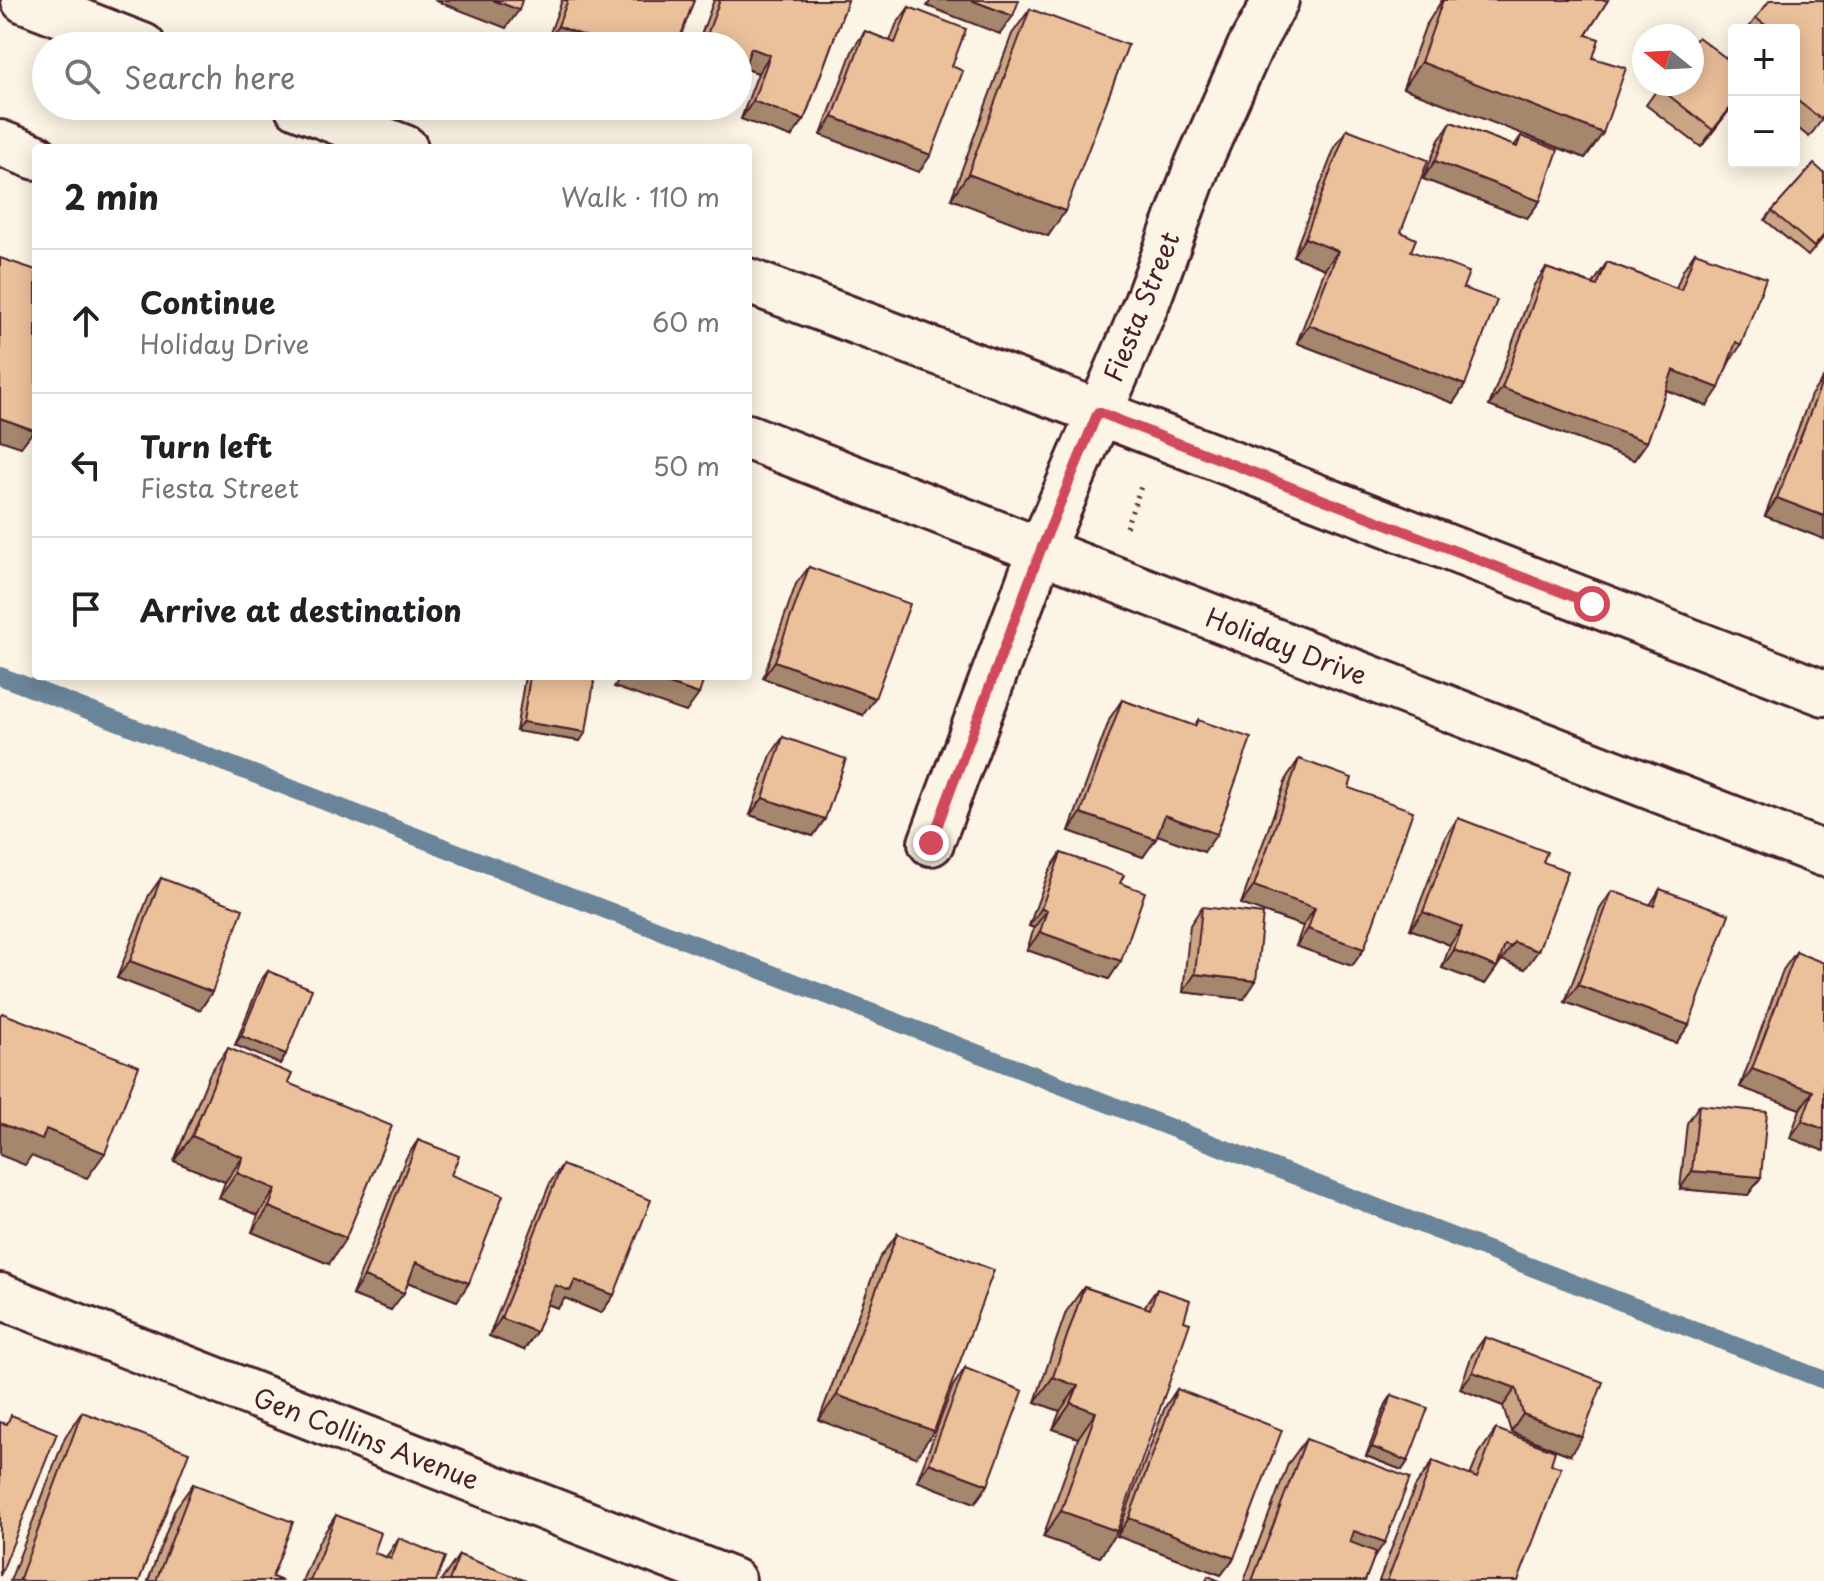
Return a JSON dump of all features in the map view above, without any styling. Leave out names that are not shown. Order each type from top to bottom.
[{"type":"street","points":[[24,0],[107,32]]},
{"type":"street","name":"Fiesta Street","points":[[931,843],[1040,552],[1147,302],[1198,164],[1250,47],[1276,0]]},
{"type":"street","points":[[333,120],[395,144]]},
{"type":"street","points":[[0,143],[32,155]]},
{"type":"street","points":[[752,282],[1098,412],[1824,693]]},
{"type":"street","name":"Holiday Drive","points":[[752,439],[1824,854]]},
{"type":"street","name":"Gen Collins Avenue","points":[[0,1296],[654,1567],[733,1581]]},
{"type":"path","points":[[1125,532],[1144,480]]},
{"type":"building","points":[[493,0],[522,0],[519,10]]},
{"type":"building","points":[[568,0],[694,0],[682,32],[574,32],[558,26]]},
{"type":"building","points":[[720,0],[848,0],[804,120],[753,101],[770,55],[752,48],[752,32],[708,32]]},
{"type":"building","points":[[971,0],[1019,0],[1013,16]]},
{"type":"building","points":[[1443,0],[1608,0],[1586,35],[1599,39],[1593,58],[1626,68],[1603,133],[1421,62]]},
{"type":"building","points":[[1770,0],[1824,0],[1824,116],[1821,119],[1800,103],[1800,24],[1764,24],[1756,18]]},
{"type":"building","points":[[909,7],[966,29],[952,66],[963,71],[931,155],[833,117],[865,31],[895,43]]},
{"type":"building","points":[[1030,9],[1128,45],[1065,211],[968,174]]},
{"type":"building","points":[[1704,42],[1728,60],[1728,111],[1713,130],[1670,96],[1704,96]]},
{"type":"building","points":[[1451,122],[1517,147],[1521,136],[1558,150],[1540,201],[1435,161]]},
{"type":"building","points":[[1347,129],[1428,160],[1401,232],[1416,239],[1411,251],[1469,272],[1463,288],[1497,300],[1465,385],[1309,325],[1338,251],[1305,238]]},
{"type":"building","points":[[1814,164],[1824,173],[1824,235],[1814,247],[1772,211]]},
{"type":"building","points":[[1695,252],[1766,278],[1741,345],[1736,342],[1719,388],[1673,370],[1647,442],[1502,388],[1546,268],[1597,286],[1607,262],[1681,290]]},
{"type":"building","points":[[0,258],[32,269],[32,429],[0,418]]},
{"type":"building","points":[[1824,377],[1824,516],[1777,498]]},
{"type":"building","points":[[809,567],[910,604],[875,698],[775,661]]},
{"type":"building","points":[[529,680],[594,680],[586,732],[523,722]]},
{"type":"building","points":[[658,680],[704,680],[699,694]]},
{"type":"building","points":[[1122,700],[1195,726],[1198,720],[1251,738],[1217,834],[1165,815],[1156,839],[1081,813]]},
{"type":"building","points":[[783,737],[846,759],[825,819],[763,798]]},
{"type":"building","points":[[1299,759],[1352,778],[1349,788],[1413,811],[1364,949],[1308,929],[1315,908],[1254,886]]},
{"type":"building","points":[[1458,818],[1547,852],[1543,862],[1568,871],[1538,951],[1514,942],[1511,947],[1505,945],[1497,967],[1454,950],[1462,927],[1423,912]]},
{"type":"building","points":[[1061,853],[1124,875],[1120,883],[1145,892],[1121,961],[1040,932],[1047,910],[1041,909]]},
{"type":"building","points":[[161,878],[243,909],[212,992],[130,961]]},
{"type":"building","points":[[1660,889],[1729,914],[1689,1025],[1578,985],[1612,891],[1654,906]]},
{"type":"building","points":[[1202,907],[1263,914],[1256,981],[1195,974]]},
{"type":"building","points":[[1796,952],[1824,963],[1824,1129],[1802,1121],[1813,1091],[1752,1069]]},
{"type":"building","points":[[268,971],[312,989],[286,1054],[241,1036]]},
{"type":"building","points":[[2,1013],[139,1066],[105,1153],[46,1129],[42,1140],[0,1123]]},
{"type":"building","points":[[228,1048],[292,1074],[288,1083],[392,1126],[346,1238],[269,1207],[276,1189],[237,1173],[243,1157],[192,1136]]},
{"type":"building","points":[[1699,1105],[1767,1112],[1761,1177],[1692,1171]]},
{"type":"building","points":[[418,1140],[459,1156],[451,1175],[503,1195],[469,1283],[416,1262],[404,1293],[364,1277]]},
{"type":"building","points":[[562,1165],[651,1200],[614,1295],[575,1280],[570,1291],[555,1285],[536,1332],[501,1318]]},
{"type":"building","points":[[897,1234],[994,1270],[934,1431],[837,1395]]},
{"type":"building","points":[[1084,1287],[1150,1309],[1157,1289],[1190,1300],[1184,1321],[1190,1323],[1117,1531],[1061,1511],[1096,1412],[1071,1403],[1078,1386],[1053,1377]]},
{"type":"building","points":[[1485,1337],[1603,1382],[1582,1437],[1523,1414],[1516,1388],[1473,1372]]},
{"type":"building","points":[[965,1368],[1023,1391],[988,1485],[929,1463]]},
{"type":"building","points":[[1177,1389],[1282,1430],[1234,1558],[1129,1518]]},
{"type":"building","points":[[1392,1395],[1428,1408],[1408,1461],[1372,1447]]},
{"type":"building","points":[[82,1412],[189,1452],[139,1581],[19,1581]]},
{"type":"building","points":[[11,1415],[57,1433],[0,1576],[0,1422],[7,1424]]},
{"type":"building","points":[[1496,1429],[1555,1451],[1551,1464],[1561,1468],[1518,1581],[1387,1581],[1433,1461],[1477,1478]]},
{"type":"building","points":[[1306,1439],[1410,1478],[1385,1542],[1354,1531],[1350,1542],[1376,1552],[1365,1581],[1252,1581]]},
{"type":"building","points":[[193,1484],[293,1522],[272,1577],[282,1581],[156,1581]]},
{"type":"building","points":[[336,1515],[381,1533],[374,1553],[391,1559],[399,1538],[445,1557],[436,1581],[310,1581]]},
{"type":"building","points":[[459,1555],[526,1581],[449,1581]]},
{"type":"waterway","points":[[0,676],[1824,1380]]},
{"type":"route","points":[[931,843],[1040,552],[1098,412],[1592,604]]}]
